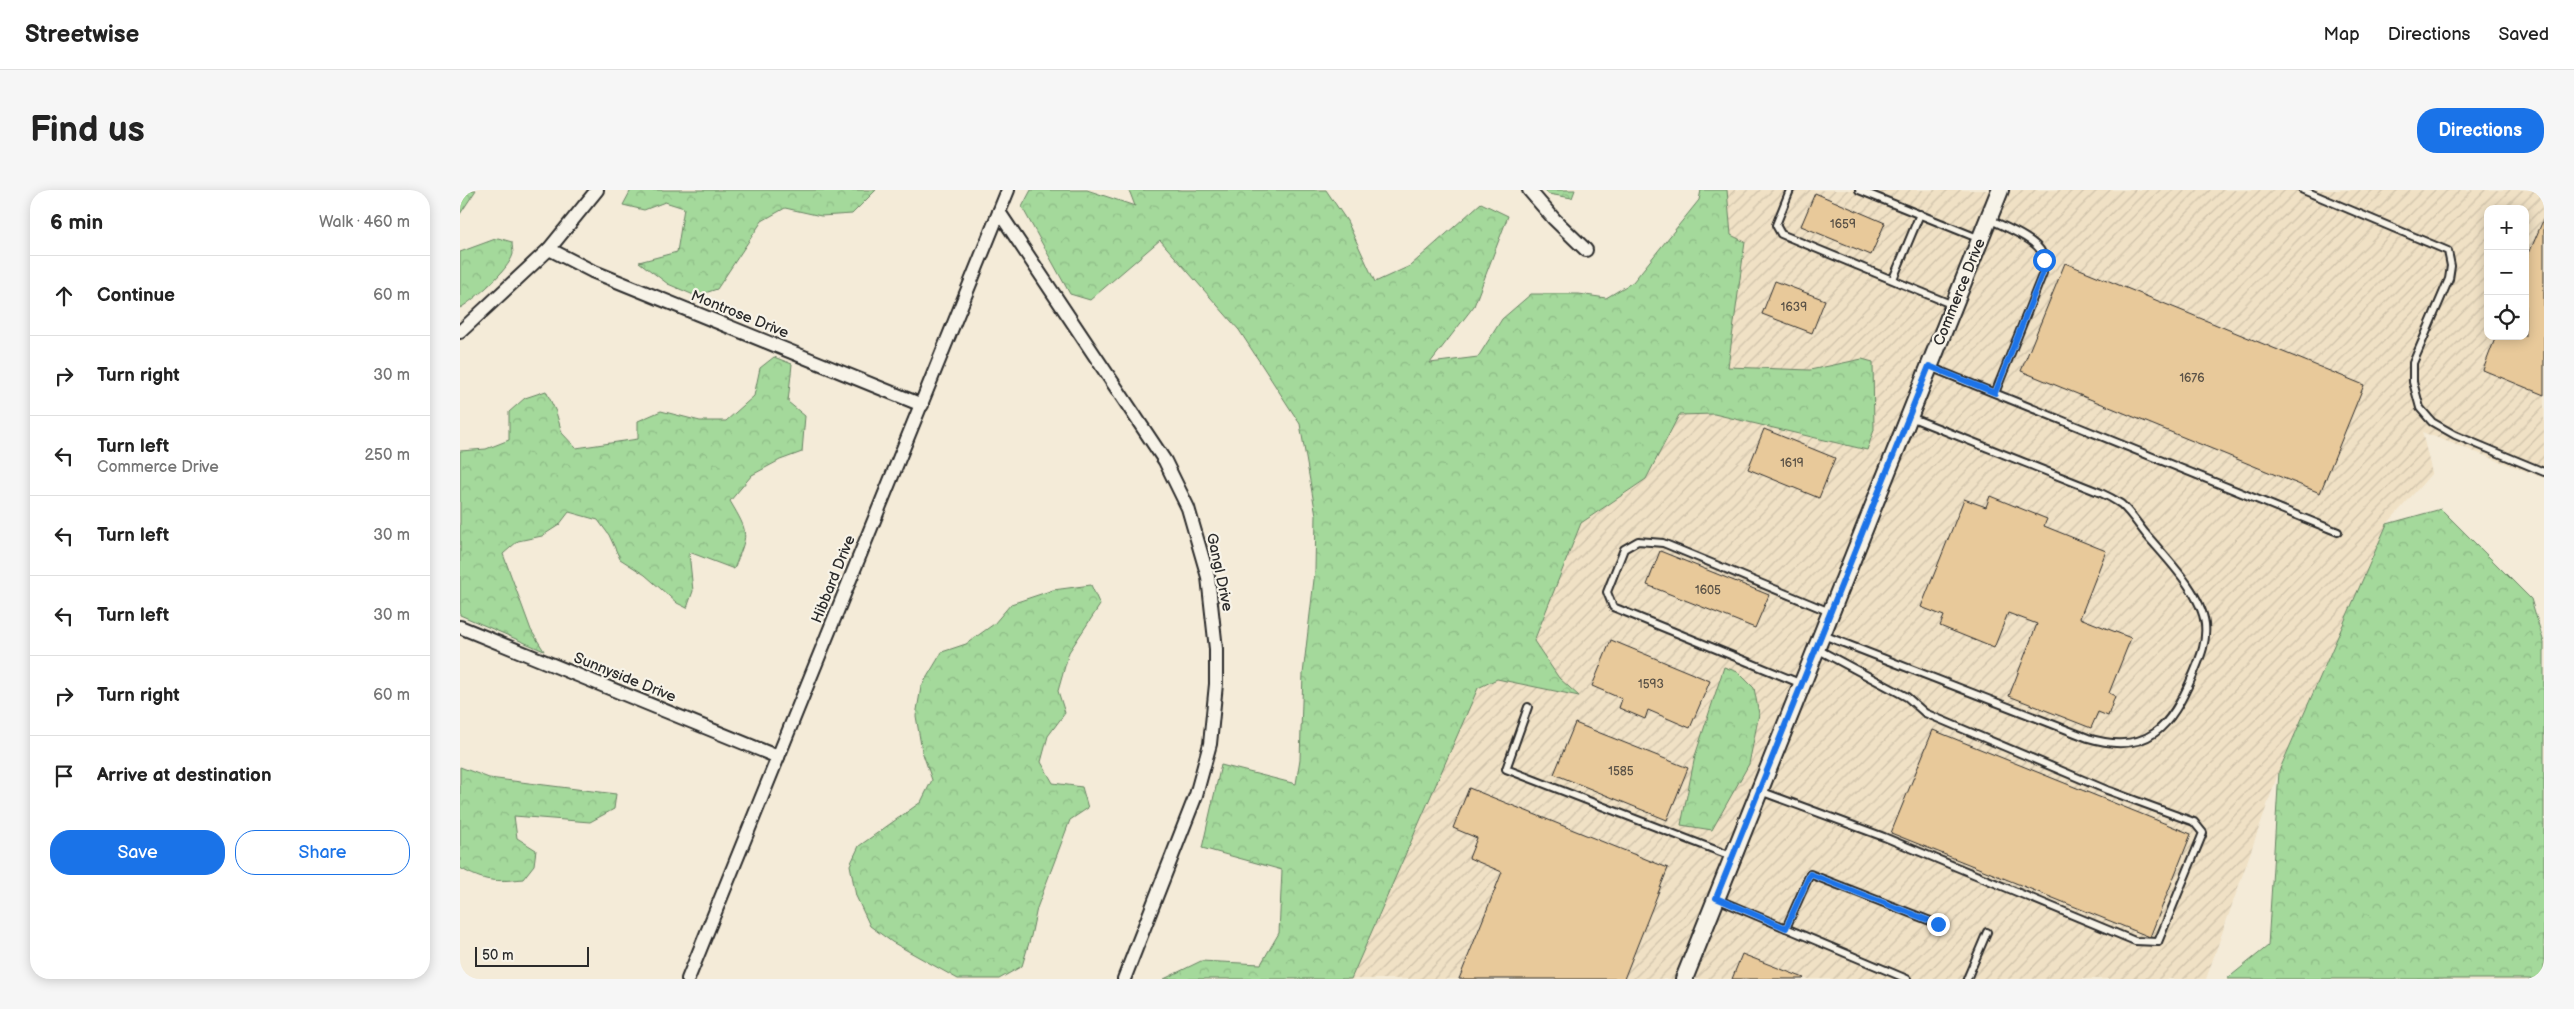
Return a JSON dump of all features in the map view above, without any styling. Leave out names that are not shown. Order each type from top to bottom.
[{"type":"street","points":[[460,332],[549,249],[596,190]]},
{"type":"street","name":"Hibbard Drive","points":[[688,979],[1008,190]]},
{"type":"street","points":[[1529,190],[1554,220],[1586,250]]},
{"type":"street","name":"Commerce Drive","points":[[1684,979],[2000,190]]},
{"type":"street","name":"Gangl Drive","points":[[999,212],[1165,461],[1188,508],[1208,577],[1216,649],[1216,684],[1210,744],[1196,795],[1124,979]]},
{"type":"street","name":"Montrose Drive","points":[[549,249],[592,271],[922,405]]},
{"type":"street","name":"Sunnyside Drive","points":[[460,627],[778,757]]},
{"type":"lane","points":[[1790,190],[1777,221],[1778,230],[1781,234],[1954,306]]},
{"type":"lane","points":[[1859,190],[1981,239]]},
{"type":"lane","points":[[2303,190],[2448,251],[2451,266],[2449,279],[2413,363],[2413,382],[2420,408],[2432,422],[2454,435],[2544,472]]},
{"type":"lane","points":[[1893,279],[1920,214]]},
{"type":"lane","points":[[1989,219],[2035,245],[2041,251],[2044,260],[2043,272],[1995,393]]},
{"type":"lane","points":[[1929,366],[2338,532]]},
{"type":"lane","points":[[1819,641],[2088,738],[2124,744],[2144,740],[2168,720],[2180,706],[2204,648],[2206,638],[2203,613],[2186,582],[2122,505],[2101,493],[1908,417]]},
{"type":"lane","points":[[1802,684],[1613,607],[1607,592],[1624,549],[1638,541],[1663,543],[1830,612]]},
{"type":"lane","points":[[1758,791],[1884,838],[2135,941],[2158,942],[2203,833],[2194,822],[2107,790],[1925,714],[1907,697],[1819,641]]},
{"type":"lane","points":[[1528,707],[1506,769],[1732,857]]},
{"type":"lane","points":[[1786,928],[1810,874],[1938,924]]},
{"type":"lane","points":[[1716,898],[1907,979]]},
{"type":"lane","points":[[1967,979],[1987,932]]},
{"type":"shaded area","points":[[1727,190],[2544,190],[2544,478],[2422,432],[2432,473],[2387,524],[2279,771],[2206,979],[1351,979],[1478,687],[1497,679],[1534,641],[1581,523],[1646,479],[1679,414],[1731,235]]},
{"type":"green space","points":[[460,190],[476,190],[460,214]]},
{"type":"green space","points":[[631,190],[876,190],[852,214],[821,216],[785,208],[762,221],[717,289],[696,296],[668,284],[639,262],[677,252],[684,208],[665,202],[644,210],[623,205]]},
{"type":"green space","points":[[1031,190],[1087,190],[1135,206],[1129,190],[1326,190],[1347,221],[1375,282],[1410,266],[1481,203],[1508,216],[1474,306],[1430,363],[1478,357],[1502,319],[1531,294],[1579,294],[1606,298],[1633,282],[1699,200],[1701,190],[1727,190],[1731,235],[1745,242],[1728,367],[1810,370],[1862,359],[1873,362],[1874,430],[1867,450],[1714,414],[1679,415],[1646,479],[1581,523],[1534,641],[1559,678],[1579,696],[1497,679],[1478,688],[1351,979],[1164,979],[1201,961],[1261,964],[1279,933],[1282,870],[1202,848],[1221,765],[1296,784],[1300,759],[1303,674],[1315,571],[1316,515],[1300,424],[1239,330],[1160,240],[1090,300],[1070,294],[1022,207]]},
{"type":"green space","points":[[1545,190],[1575,190],[1572,198],[1548,194]]},
{"type":"green space","points":[[498,238],[512,242],[513,254],[510,261],[490,284],[460,308],[460,252]]},
{"type":"green space","points":[[774,357],[792,364],[788,402],[805,416],[802,452],[780,460],[752,475],[730,501],[741,521],[745,534],[734,569],[689,552],[693,591],[687,608],[677,603],[645,575],[620,559],[609,535],[598,520],[569,512],[559,525],[542,536],[518,541],[503,554],[531,630],[544,651],[460,615],[460,451],[486,449],[509,440],[509,412],[525,398],[546,391],[556,412],[562,433],[576,448],[638,439],[638,421],[661,411],[700,421],[726,421],[754,396],[760,368]]},
{"type":"green space","points":[[2441,509],[2531,599],[2544,643],[2544,979],[2227,979],[2268,946],[2279,771],[2387,524]]},
{"type":"green space","points":[[1091,585],[1100,605],[1069,652],[1058,691],[1065,713],[1048,736],[1041,762],[1053,783],[1082,787],[1088,808],[1070,820],[1037,908],[1022,966],[999,979],[958,979],[892,942],[870,926],[856,896],[850,865],[859,846],[921,802],[932,780],[922,751],[916,716],[921,687],[942,652],[966,644],[994,624],[1011,604],[1053,590]]},
{"type":"green space","points":[[1724,667],[1738,672],[1754,688],[1759,714],[1749,764],[1712,830],[1681,825],[1695,756]]},
{"type":"green space","points":[[460,767],[489,778],[616,794],[614,809],[590,822],[514,816],[517,838],[536,850],[534,865],[523,879],[490,880],[460,868]]},
{"type":"building","points":[[1815,193],[1885,223],[1871,255],[1801,226]]},
{"type":"building","points":[[2544,218],[2544,395],[2483,370],[2494,340],[2529,340],[2529,254]]},
{"type":"building","points":[[2065,263],[2364,385],[2320,493],[2021,371]]},
{"type":"building","points":[[1775,281],[1825,300],[1812,333],[1762,314]]},
{"type":"building","points":[[1764,429],[1835,458],[1819,498],[1748,469]]},
{"type":"building","points":[[1990,496],[2047,519],[2044,526],[2106,551],[2080,618],[2131,638],[2109,693],[2115,696],[2108,716],[2098,712],[2091,728],[2009,696],[2037,624],[2008,613],[1994,648],[1940,626],[1944,616],[1921,607],[1964,499],[1986,507]]},
{"type":"building","points":[[1660,551],[1769,595],[1755,628],[1647,585]]},
{"type":"building","points":[[1611,640],[1710,681],[1690,728],[1648,710],[1645,719],[1619,708],[1622,699],[1592,686]]},
{"type":"building","points":[[1575,723],[1688,768],[1667,820],[1554,774]]},
{"type":"building","points":[[1933,730],[2191,834],[2150,937],[1891,833]]},
{"type":"building","points":[[1469,788],[1668,868],[1624,979],[1459,979],[1502,872],[1469,858],[1477,838],[1453,828]]},
{"type":"building","points":[[1742,954],[1804,978],[1732,979]]},
{"type":"route","points":[[1938,924],[1810,874],[1786,928],[1716,898],[1929,366],[1995,393],[2043,272],[2044,260]]}]
